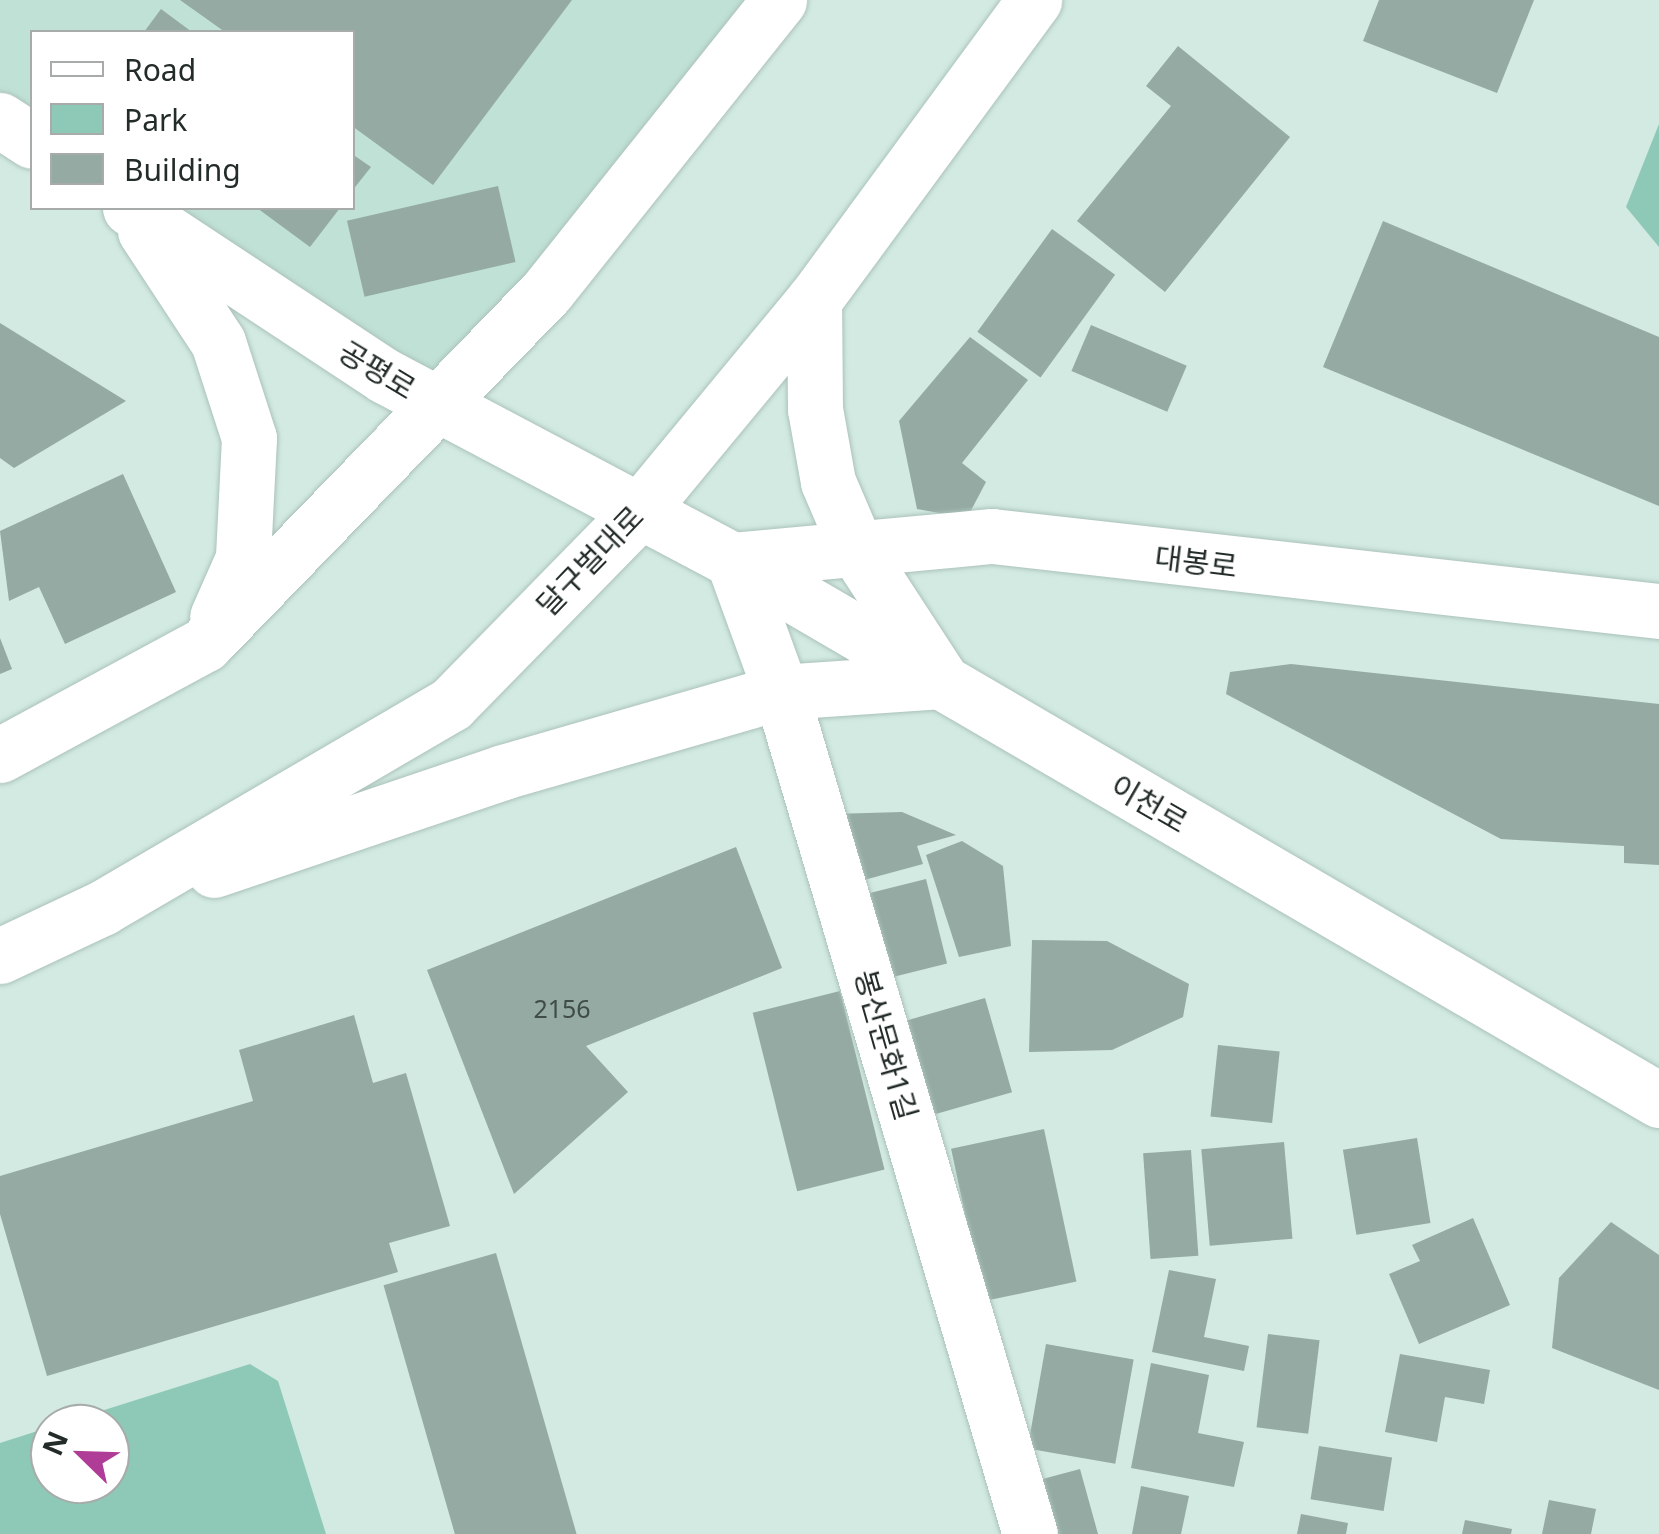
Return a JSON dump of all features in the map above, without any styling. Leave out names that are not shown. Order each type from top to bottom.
[{"type":"main road","points":[[0,754],[205,644],[440,407],[548,291],[778,0]]},
{"type":"main road","name":"달구벌대로","points":[[0,956],[102,908],[452,704],[636,515],[814,300],[1034,0]]},
{"type":"main road","points":[[0,120],[30,140]]},
{"type":"main road","points":[[131,210],[218,342],[249,438],[243,558],[205,644]]},
{"type":"main road","name":"공평로","points":[[133,210],[440,407],[636,515]]},
{"type":"main road","points":[[102,908],[503,772],[782,692],[942,680],[858,552],[828,482],[814,410],[814,300]]},
{"type":"main road","name":"이천로","points":[[636,515],[733,560],[1659,1100]]},
{"type":"main road","name":"대봉로","points":[[733,560],[858,552],[992,536],[1659,611]]},
{"type":"main road","name":"봉산문화1길","points":[[733,560],[782,692],[1030,1534]]},
{"type":"shaded area","points":[[0,0],[777,0],[440,407],[133,210],[355,210],[355,30],[30,30],[30,140],[0,120]]},
{"type":"green space","points":[[1659,124],[1659,247],[1626,207]]},
{"type":"green space","points":[[250,1364],[278,1381],[326,1534],[0,1534],[0,1443],[30,1433],[30,1504],[130,1504],[130,1404],[123,1404]]},
{"type":"building","points":[[180,0],[572,0],[433,185],[355,128],[355,30],[222,30]]},
{"type":"building","points":[[1379,0],[1534,0],[1497,93],[1363,41]]},
{"type":"building","points":[[161,9],[189,30],[145,30]]},
{"type":"building","points":[[1178,46],[1290,137],[1165,292],[1077,221],[1171,106],[1146,86]]},
{"type":"building","points":[[355,156],[371,167],[355,187]]},
{"type":"building","points":[[498,186],[516,262],[365,297],[347,221]]},
{"type":"building","points":[[260,210],[338,210],[310,247]]},
{"type":"building","points":[[1383,221],[1659,337],[1659,506],[1323,367]]},
{"type":"building","points":[[1052,229],[1115,275],[1040,378],[977,332]]},
{"type":"building","points":[[0,323],[126,401],[14,468],[0,458]]},
{"type":"building","points":[[1091,325],[1187,366],[1167,412],[1071,371]]},
{"type":"building","points":[[970,337],[1028,380],[962,463],[986,482],[967,518],[917,509],[899,421]]},
{"type":"building","points":[[123,474],[176,592],[65,644],[39,587],[9,601],[0,531]]},
{"type":"building","points":[[0,638],[12,669],[0,674]]},
{"type":"building","points":[[1291,664],[1659,704],[1659,865],[1624,863],[1624,846],[1501,839],[1226,694],[1230,672]]},
{"type":"building","points":[[902,812],[956,835],[917,846],[923,864],[853,883],[833,814]]},
{"type":"building","points":[[962,841],[1003,866],[1011,946],[959,957],[926,855]]},
{"type":"building","points":[[736,847],[782,968],[586,1046],[628,1092],[514,1194],[427,970]]},
{"type":"building","points":[[926,879],[947,963],[884,979],[863,895]]},
{"type":"building","points":[[1032,940],[1107,941],[1189,984],[1183,1017],[1112,1050],[1029,1052]]},
{"type":"building","points":[[840,991],[885,1170],[797,1191],[753,1013]]},
{"type":"building","points":[[985,998],[1012,1092],[932,1115],[905,1021]]},
{"type":"building","points":[[354,1015],[373,1083],[406,1073],[450,1226],[389,1243],[398,1272],[47,1376],[0,1214],[0,1176],[253,1101],[239,1050]]},
{"type":"building","points":[[1218,1045],[1280,1051],[1272,1123],[1210,1117]]},
{"type":"building","points":[[1044,1129],[1076,1282],[984,1301],[951,1149]]},
{"type":"building","points":[[1417,1138],[1430,1223],[1356,1235],[1343,1150]]},
{"type":"building","points":[[1284,1142],[1292,1239],[1210,1246],[1201,1149]]},
{"type":"building","points":[[1191,1150],[1198,1256],[1151,1259],[1143,1153]]},
{"type":"building","points":[[1473,1218],[1510,1305],[1419,1344],[1389,1274],[1420,1261],[1412,1245]]},
{"type":"building","points":[[1611,1222],[1659,1255],[1659,1390],[1552,1348],[1559,1278]]},
{"type":"building","points":[[496,1253],[577,1534],[455,1534],[384,1285]]},
{"type":"building","points":[[1169,1270],[1216,1279],[1204,1337],[1249,1346],[1244,1371],[1152,1352]]},
{"type":"building","points":[[1268,1334],[1320,1340],[1308,1434],[1257,1427]]},
{"type":"building","points":[[1046,1344],[1134,1359],[1115,1464],[1028,1448]]},
{"type":"building","points":[[1400,1354],[1490,1370],[1484,1404],[1445,1397],[1437,1442],[1385,1432]]},
{"type":"building","points":[[1151,1363],[1209,1375],[1198,1433],[1244,1442],[1234,1487],[1131,1468]]},
{"type":"building","points":[[1319,1446],[1392,1458],[1384,1511],[1311,1499]]},
{"type":"building","points":[[1080,1469],[1098,1534],[1054,1534],[1039,1480]]},
{"type":"building","points":[[1141,1486],[1189,1496],[1181,1534],[1132,1534]]},
{"type":"building","points":[[1549,1500],[1596,1509],[1591,1534],[1542,1534]]},
{"type":"building","points":[[1301,1514],[1348,1523],[1346,1534],[1297,1534]]},
{"type":"building","points":[[1465,1520],[1512,1529],[1511,1534],[1462,1534]]}]
